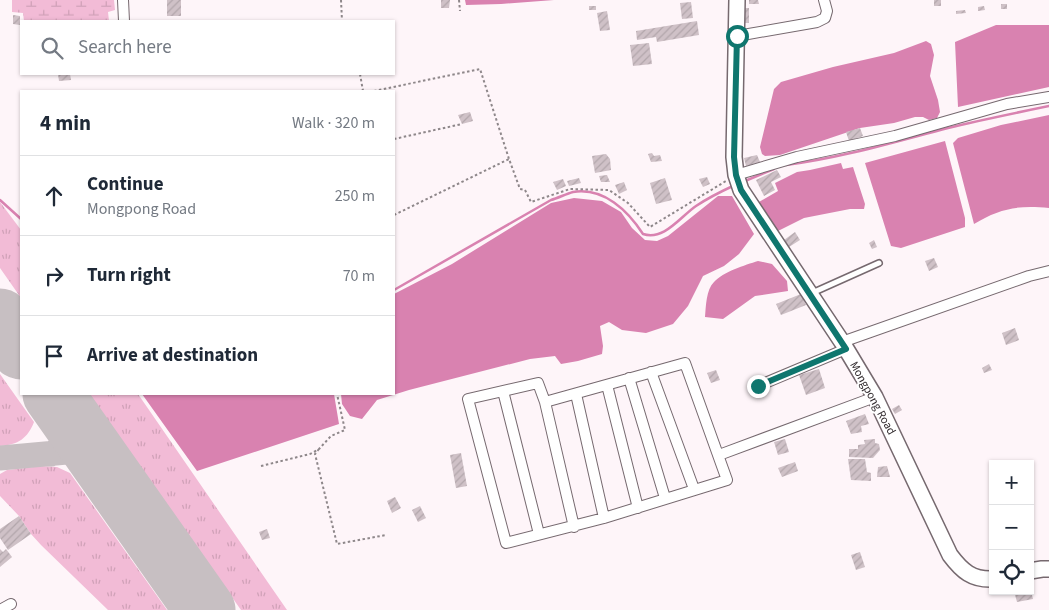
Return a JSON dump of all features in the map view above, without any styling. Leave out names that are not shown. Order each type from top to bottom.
[{"type":"main road","name":"Mongpong Road","points":[[738,0],[734,157],[736,175],[741,190],[844,346],[875,397],[950,555],[961,570],[984,579],[989,579]]},
{"type":"main road","points":[[1034,570],[1049,569]]},
{"type":"street","points":[[123,0],[124,20]]},
{"type":"street","points":[[737,36],[817,22],[825,18],[827,11],[824,0]]},
{"type":"street","points":[[736,175],[797,157],[895,136],[1006,104],[1049,97]]},
{"type":"street","points":[[758,386],[844,346],[1029,276],[1049,271]]},
{"type":"street","points":[[545,402],[685,363],[727,480],[574,527],[506,543],[468,399],[538,383],[545,402],[574,527]]},
{"type":"street","points":[[651,372],[694,489]]},
{"type":"street","points":[[629,378],[665,498]]},
{"type":"street","points":[[607,385],[638,508]]},
{"type":"street","points":[[503,390],[539,534]]},
{"type":"street","points":[[576,394],[604,518]]},
{"type":"street","points":[[719,456],[875,397]]},
{"type":"street","points":[[0,610],[11,604]]},
{"type":"lane","points":[[809,294],[878,263]]},
{"type":"path","points":[[341,0],[342,20]]},
{"type":"path","points":[[459,0],[460,11]]},
{"type":"path","points":[[379,90],[480,69],[508,159],[520,188],[525,190],[531,202],[570,189],[609,190],[628,203],[650,227],[736,175]]},
{"type":"path","points":[[360,75],[362,90]]},
{"type":"path","points":[[395,139],[462,124]]},
{"type":"path","points":[[395,215],[508,159]]},
{"type":"path","points":[[337,395],[345,430],[332,436],[315,454],[337,544],[386,535]]},
{"type":"path","points":[[261,466],[310,454],[319,449]]},
{"type":"green space","points":[[12,0],[114,0],[115,10],[108,12],[109,20],[24,20],[23,13],[12,12]]},
{"type":"green space","points":[[0,202],[20,229],[20,297],[0,268]]},
{"type":"green space","points":[[0,374],[34,422],[22,440],[0,446]]},
{"type":"green space","points":[[90,395],[139,395],[287,610],[241,610]]},
{"type":"green space","points":[[42,466],[57,467],[70,473],[167,610],[108,610],[31,534],[19,516],[0,496],[0,474],[7,470]]},
{"type":"shaded area","points":[[465,0],[554,0],[466,5]]},
{"type":"shaded area","points":[[996,25],[1049,25],[1049,87],[958,107],[955,42]]},
{"type":"shaded area","points":[[926,41],[931,44],[934,55],[930,76],[940,112],[937,118],[929,120],[923,117],[915,117],[894,123],[860,128],[780,155],[765,156],[762,154],[760,147],[774,89],[781,82],[833,67],[894,53]]},
{"type":"shaded area","points":[[1049,115],[1049,208],[1028,207],[1010,209],[992,214],[974,224],[953,143],[958,138],[1001,125]]},
{"type":"shaded area","points":[[945,141],[965,218],[965,227],[901,248],[891,246],[865,163]]},
{"type":"shaded area","points":[[841,163],[843,169],[853,167],[865,204],[864,209],[850,209],[804,218],[778,231],[774,230],[761,209],[759,202],[778,191],[775,183],[797,172]]},
{"type":"shaded area","points":[[718,196],[732,196],[754,234],[739,254],[724,266],[703,276],[688,306],[673,324],[646,333],[622,330],[609,322],[600,326],[603,346],[602,354],[561,364],[555,356],[530,359],[395,394],[395,293],[452,264],[551,203],[574,198],[602,201],[621,212],[632,228],[645,240],[657,241],[668,236]]},
{"type":"shaded area","points":[[758,261],[772,264],[787,281],[788,291],[755,296],[723,319],[705,317],[706,303],[711,285],[728,272]]},
{"type":"shaded area","points":[[143,395],[334,395],[339,424],[197,471]]},
{"type":"shaded area","points":[[341,395],[393,395],[377,400],[362,419],[350,416],[342,404]]},
{"type":"building","points":[[167,0],[181,0],[181,16],[167,16]]},
{"type":"building","points":[[441,0],[450,0],[449,8],[441,8]]},
{"type":"building","points":[[749,0],[758,0],[759,4],[749,4]]},
{"type":"building","points":[[934,0],[941,0],[941,6],[934,6]]},
{"type":"building","points":[[691,2],[693,18],[682,19],[680,3]]},
{"type":"building","points":[[1001,4],[1007,4],[1007,9],[1001,9]]},
{"type":"building","points":[[589,6],[596,6],[596,10],[589,10]]},
{"type":"building","points":[[984,6],[985,10],[978,11],[978,7]]},
{"type":"building","points":[[743,8],[749,8],[749,23],[743,23]]},
{"type":"building","points":[[965,10],[966,13],[956,14],[956,11]]},
{"type":"building","points":[[607,11],[610,30],[600,31],[597,13]]},
{"type":"building","points":[[13,15],[20,16],[20,25],[13,24]]},
{"type":"building","points":[[697,21],[699,35],[657,42],[656,37],[637,40],[636,31]]},
{"type":"building","points":[[649,43],[652,64],[633,66],[630,45]]},
{"type":"building","points":[[58,75],[70,75],[71,80],[59,81]]},
{"type":"building","points":[[470,112],[473,121],[462,124],[458,115]]},
{"type":"building","points":[[860,128],[863,136],[849,141],[846,132]]},
{"type":"building","points":[[652,153],[654,156],[660,155],[662,161],[651,162],[648,154]]},
{"type":"building","points":[[606,154],[610,159],[611,170],[595,173],[592,156]]},
{"type":"building","points":[[757,155],[760,162],[746,166],[744,158]]},
{"type":"building","points":[[777,170],[781,177],[771,182],[775,190],[764,196],[756,180]]},
{"type":"building","points":[[607,175],[610,182],[601,182],[599,176]]},
{"type":"building","points":[[707,177],[710,184],[703,187],[699,179]]},
{"type":"building","points":[[579,178],[581,183],[569,186],[567,181]]},
{"type":"building","points":[[665,178],[672,200],[656,204],[650,183]]},
{"type":"building","points":[[563,179],[566,186],[557,190],[553,182]]},
{"type":"building","points":[[624,182],[627,190],[619,194],[615,185]]},
{"type":"building","points":[[795,232],[800,240],[789,247],[784,240]]},
{"type":"building","points":[[874,240],[877,247],[872,249],[869,243]]},
{"type":"building","points":[[934,258],[938,267],[929,271],[925,261]]},
{"type":"building","points":[[801,294],[806,305],[781,315],[776,304]]},
{"type":"building","points":[[1015,328],[1019,340],[1006,345],[1002,333]]},
{"type":"building","points":[[989,364],[992,370],[984,373],[982,368]]},
{"type":"building","points":[[819,369],[825,388],[806,395],[799,375]]},
{"type":"building","points":[[716,370],[720,380],[711,383],[707,373]]},
{"type":"building","points":[[899,405],[902,410],[895,414],[892,409]]},
{"type":"building","points":[[865,414],[869,424],[861,426],[862,432],[851,434],[846,421]]},
{"type":"building","points":[[785,439],[789,452],[778,455],[774,442]]},
{"type":"building","points":[[875,439],[875,443],[879,444],[880,450],[873,458],[849,457],[849,449],[858,449],[858,445],[865,444],[864,440]]},
{"type":"building","points":[[461,453],[467,486],[456,488],[450,455]]},
{"type":"building","points":[[848,459],[865,459],[867,472],[871,473],[871,481],[851,480]]},
{"type":"building","points":[[795,462],[798,471],[782,477],[778,468]]},
{"type":"building","points":[[887,466],[890,477],[877,477],[878,467]]},
{"type":"building","points":[[395,497],[401,508],[392,513],[387,501]]},
{"type":"building","points":[[420,506],[426,518],[418,522],[412,510]]},
{"type":"building","points":[[19,516],[31,534],[8,550],[0,538],[0,529]]},
{"type":"building","points":[[267,529],[270,538],[262,540],[259,532]]},
{"type":"building","points":[[0,549],[3,552],[6,549],[12,557],[0,567]]},
{"type":"building","points":[[860,552],[865,567],[856,570],[851,555]]},
{"type":"building","points":[[1015,595],[1032,595],[1033,599],[1017,602]]},
{"type":"waterway","points":[[786,165],[847,154],[960,125],[1049,106]]},
{"type":"waterway","points":[[745,181],[774,169]]},
{"type":"waterway","points":[[395,289],[551,200],[573,192],[584,191],[605,197],[622,209],[643,234],[651,235],[665,231],[696,206],[735,185]]},
{"type":"waterway","points":[[0,200],[20,218]]},
{"type":"taxiway","points":[[51,454],[65,443],[69,428],[68,415]]},
{"type":"taxiway","points":[[0,458],[78,451],[92,454],[103,465]]},
{"type":"runway","points":[[0,319],[20,348]]},
{"type":"runway","points":[[54,395],[205,610]]},
{"type":"route","points":[[737,36],[734,157],[736,175],[741,190],[846,349],[758,386]]}]
